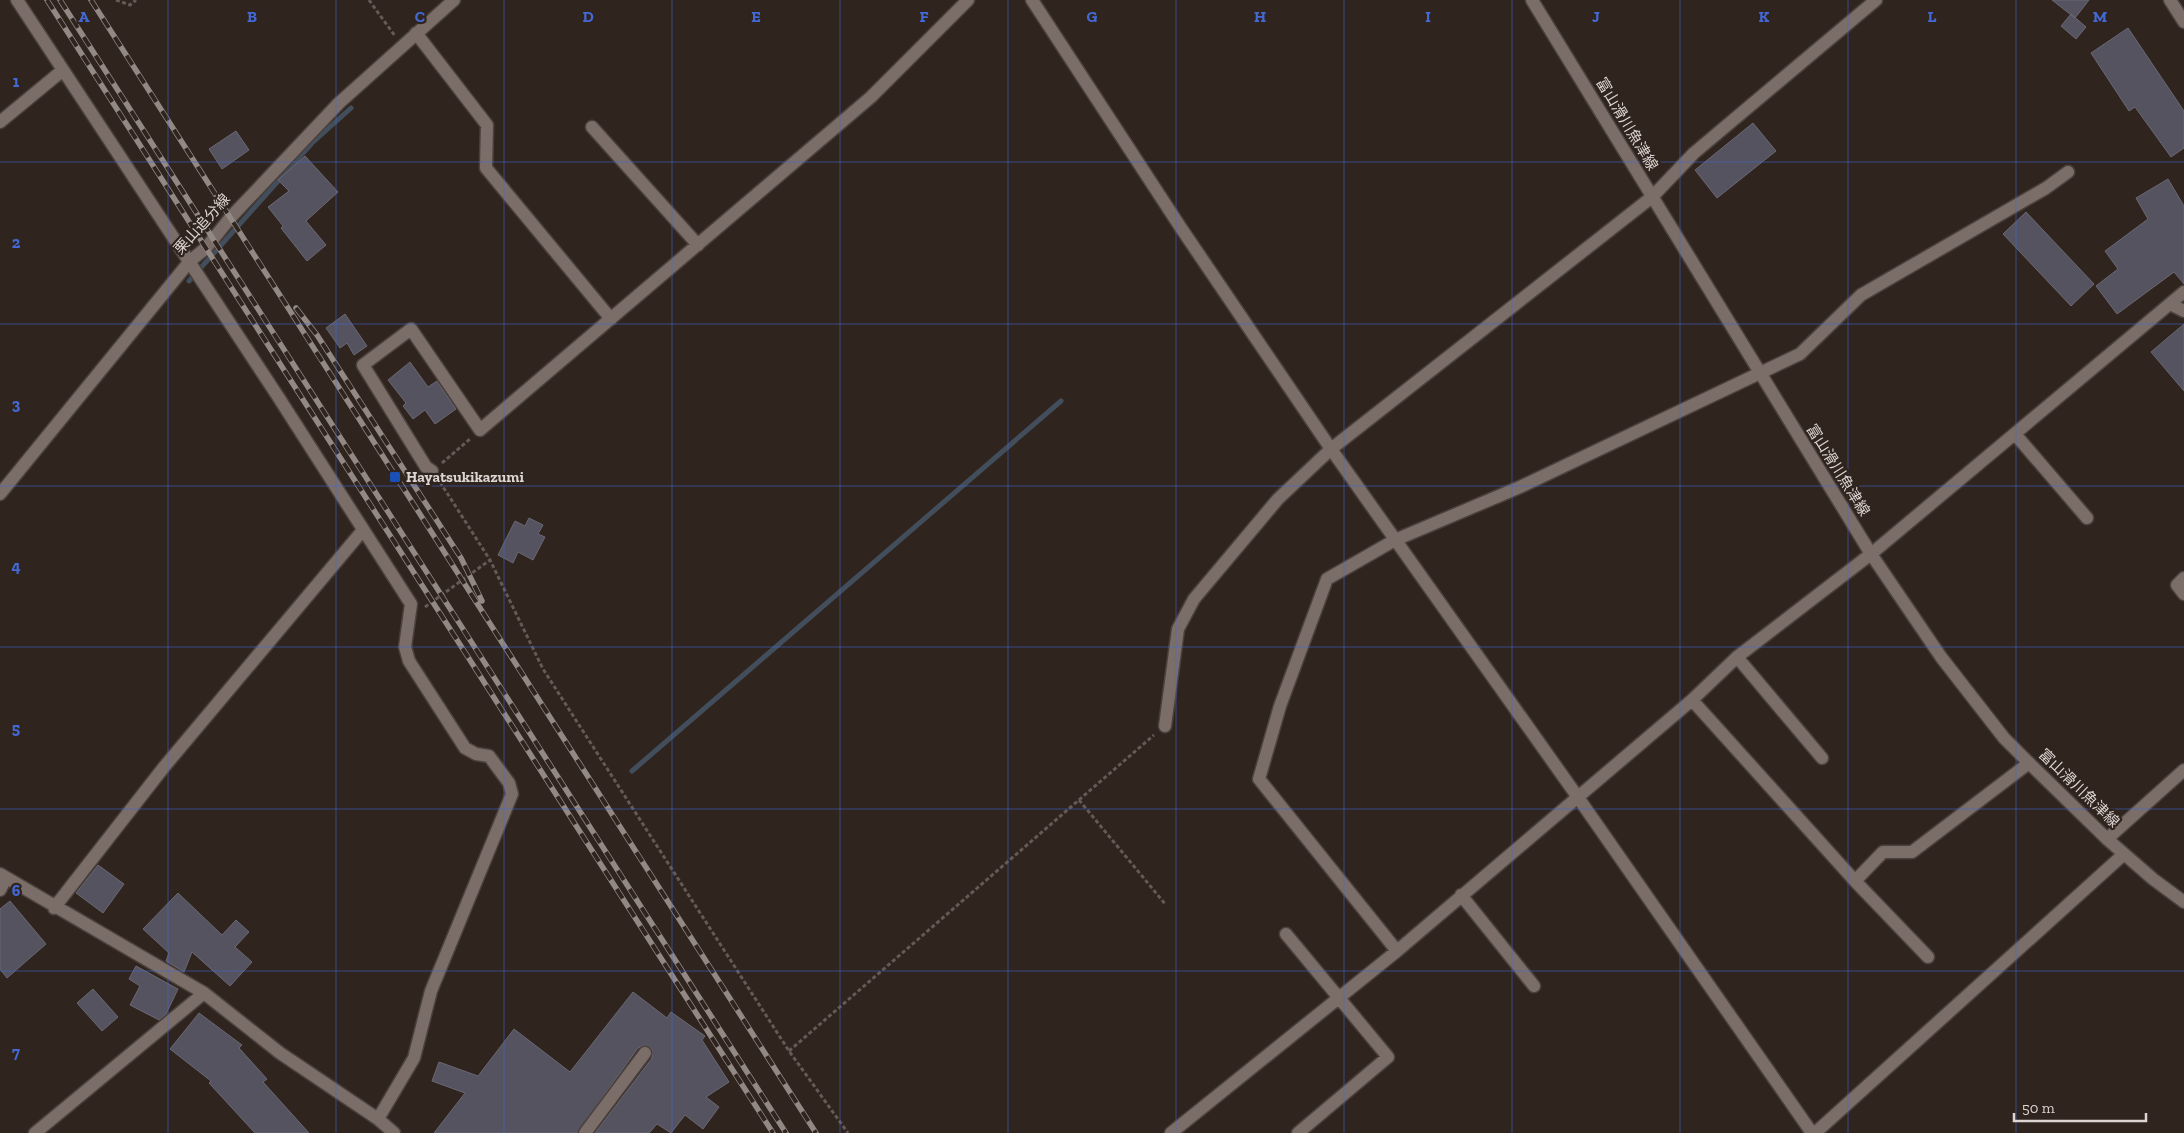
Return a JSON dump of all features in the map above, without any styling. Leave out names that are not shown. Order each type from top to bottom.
[{"type":"street","points":[[17,0],[190,261],[410,604],[408,635],[405,647],[408,661],[465,748],[476,754],[489,756],[509,782],[512,794],[432,991],[414,1058],[378,1119]]},
{"type":"street","name":"栗山追分線","points":[[0,494],[190,261],[206,248],[230,216],[339,103],[454,0]]},
{"type":"street","points":[[432,471],[426,467],[363,366],[411,329],[480,430],[871,97],[968,0]]},
{"type":"street","points":[[1032,0],[1181,228],[1330,449],[1577,796],[1813,1133],[2019,946],[2124,854]]},
{"type":"street","name":"富山滑川魚津線","points":[[1532,0],[1871,554],[1941,658],[2004,738],[2029,764],[2107,839],[2184,902]]},
{"type":"street","points":[[1165,726],[1178,629],[1194,600],[1278,499],[1330,449],[1652,197],[1694,152],[1876,0]]},
{"type":"street","points":[[2170,0],[2184,22]]},
{"type":"street","points":[[416,33],[487,125],[486,168],[612,319]]},
{"type":"street","points":[[0,122],[63,70]]},
{"type":"street","points":[[592,127],[698,245]]},
{"type":"street","points":[[1397,951],[1259,779],[1280,706],[1328,579],[1395,540],[1520,487],[1800,354],[1862,294],[2046,188],[2068,172]]},
{"type":"street","points":[[1171,1133],[1397,951],[1692,700],[1737,656],[1871,554],[2184,292]]},
{"type":"street","points":[[2170,304],[2184,311]]},
{"type":"street","points":[[2015,434],[2087,518]]},
{"type":"street","points":[[54,908],[164,767],[362,530]]},
{"type":"street","points":[[2184,578],[2177,585],[2184,594]]},
{"type":"street","points":[[1737,656],[1822,758]]},
{"type":"street","points":[[1692,700],[1855,881],[1928,957]]},
{"type":"street","points":[[1855,881],[1883,852],[1912,852],[2029,764]]},
{"type":"street","points":[[2107,839],[2184,770]]},
{"type":"street","points":[[2,881],[149,959],[204,993],[280,1053],[378,1119],[391,1132]]},
{"type":"street","points":[[1461,895],[1534,986]]},
{"type":"street","points":[[1286,934],[1388,1057],[1298,1133]]},
{"type":"street","points":[[35,1133],[204,993]]},
{"type":"street","points":[[585,1133],[645,1053]]},
{"type":"path","points":[[116,0],[130,5],[136,0]]},
{"type":"path","points":[[369,0],[401,46]]},
{"type":"path","points":[[480,430],[432,471],[490,560],[543,669],[790,1050],[848,1133]]},
{"type":"path","points":[[408,635],[424,608],[490,560]]},
{"type":"path","points":[[790,1050],[1165,726]]},
{"type":"path","points":[[1080,800],[1166,905]]},
{"type":"building","points":[[2052,0],[2089,0],[2075,18]]},
{"type":"building","points":[[2071,14],[2086,27],[2076,39],[2061,26]]},
{"type":"building","points":[[2128,28],[2184,111],[2184,148],[2171,157],[2135,107],[2129,111],[2091,53]]},
{"type":"building","points":[[1753,123],[1776,151],[1717,198],[1695,170]]},
{"type":"building","points":[[236,131],[249,150],[222,169],[209,149]]},
{"type":"building","points":[[305,156],[338,192],[306,221],[326,245],[307,261],[281,228],[283,226],[268,207],[289,191],[278,180]]},
{"type":"building","points":[[2168,179],[2184,206],[2184,284],[2174,272],[2117,314],[2096,286],[2118,269],[2105,251],[2148,219],[2136,198]]},
{"type":"building","points":[[2026,212],[2094,284],[2071,306],[2003,234]]},
{"type":"building","points":[[345,314],[367,346],[354,355],[347,343],[340,348],[326,328]]},
{"type":"building","points":[[2184,324],[2184,391],[2151,352]]},
{"type":"building","points":[[410,362],[428,387],[437,381],[456,409],[435,424],[425,410],[413,419],[403,406],[406,403],[388,380]]},
{"type":"building","points":[[529,518],[543,525],[538,534],[545,537],[533,560],[518,552],[513,563],[498,555],[515,521],[525,526]]},
{"type":"building","points":[[98,865],[124,884],[103,913],[76,893]]},
{"type":"building","points":[[178,893],[222,935],[236,920],[249,932],[235,947],[252,962],[230,986],[192,952],[184,972],[166,961],[169,953],[143,929]]},
{"type":"building","points":[[10,901],[46,944],[7,978],[0,969],[0,909]]},
{"type":"building","points":[[136,966],[178,989],[166,1014],[159,1020],[130,1005],[140,986],[129,979]]},
{"type":"building","points":[[93,989],[118,1017],[102,1031],[77,1003]]},
{"type":"building","points":[[633,992],[667,1018],[671,1012],[705,1036],[702,1040],[729,1082],[706,1097],[719,1107],[703,1129],[685,1115],[671,1133],[657,1124],[649,1133],[595,1133],[652,1058],[652,1049],[645,1045],[638,1048],[577,1133],[434,1133],[465,1093],[432,1081],[439,1062],[478,1076],[514,1029],[570,1072]]},
{"type":"building","points":[[199,1013],[242,1045],[239,1048],[267,1079],[263,1082],[309,1133],[255,1133],[209,1083],[211,1081],[170,1049]]},
{"type":"waterway","points":[[189,281],[312,143],[351,108]]},
{"type":"waterway","points":[[632,771],[1061,401]]},
{"type":"railway","points":[[47,0],[773,1133]]},
{"type":"railway","points":[[60,0],[786,1133]]},
{"type":"railway","points":[[91,0],[816,1133]]},
{"type":"railway","points":[[296,308],[317,335],[461,558],[482,601]]},
{"type":"place","name":"Hayatsukikazumi","points":[[395,477]]}]
